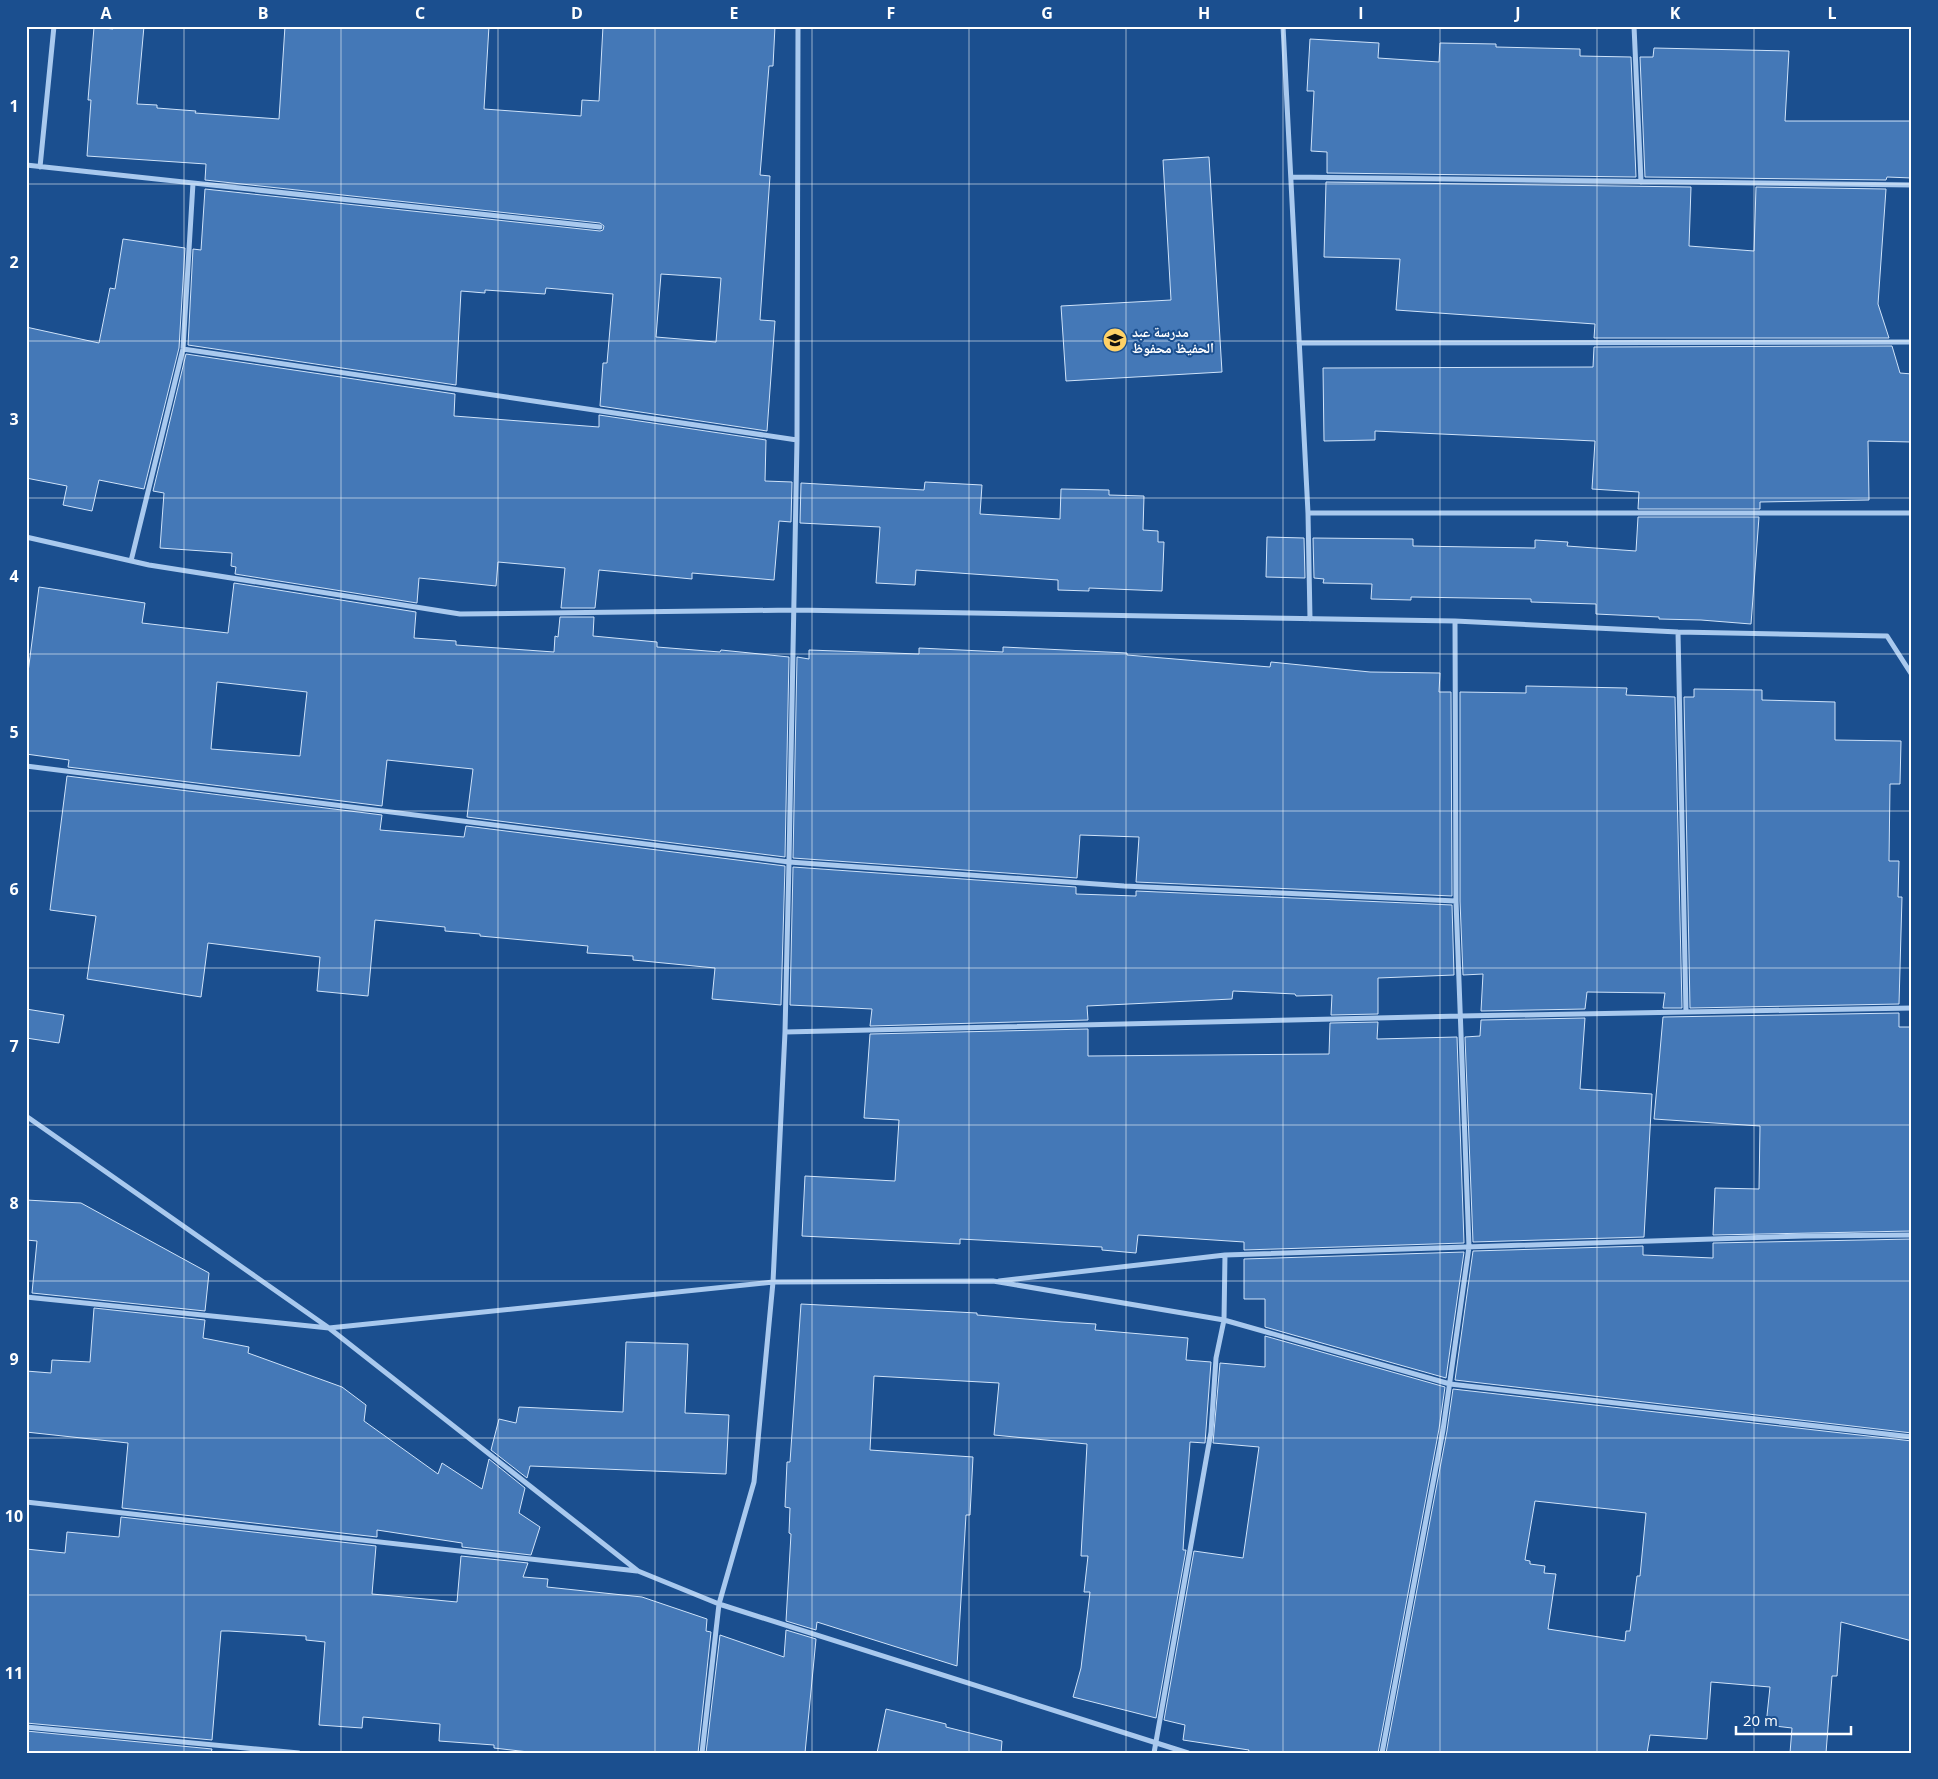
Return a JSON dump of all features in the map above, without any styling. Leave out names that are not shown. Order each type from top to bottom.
[{"type":"street","points":[[40,167],[54,26]]},
{"type":"street","points":[[702,1753],[719,1604],[754,1482],[772,1282],[785,1032],[789,862],[797,440],[798,26]]},
{"type":"street","points":[[1283,26],[1308,513],[1310,620]]},
{"type":"street","points":[[1634,26],[1641,182]]},
{"type":"street","points":[[26,165],[600,227]]},
{"type":"street","points":[[1290,178],[1912,185]]},
{"type":"street","points":[[131,561],[183,349],[192,183]]},
{"type":"street","points":[[1299,343],[1912,342]]},
{"type":"street","points":[[183,349],[797,440]]},
{"type":"street","points":[[1308,513],[1912,513]]},
{"type":"street","points":[[26,537],[149,565],[460,614],[794,610],[1455,621],[1678,632],[1887,636],[1912,675]]},
{"type":"street","points":[[1382,1753],[1441,1440],[1469,1247],[1456,901],[1455,621]]},
{"type":"street","points":[[1678,632],[1686,1012]]},
{"type":"street","points":[[26,766],[789,862],[1124,886],[1456,901]]},
{"type":"street","points":[[785,1032],[1461,1016],[1912,1008]]},
{"type":"street","points":[[26,1116],[328,1328],[638,1572]]},
{"type":"street","points":[[26,1297],[328,1328],[772,1282],[993,1281],[1224,1255],[1804,1236],[1912,1235]]},
{"type":"street","points":[[1154,1753],[1211,1432],[1216,1358],[1224,1320],[1224,1255]]},
{"type":"street","points":[[993,1281],[1224,1320],[1450,1384],[1912,1437]]},
{"type":"street","points":[[26,1502],[638,1572],[719,1604],[1188,1753]]},
{"type":"street","points":[[26,1727],[298,1753]]},
{"type":"building","points":[[113,26],[144,26],[137,104],[157,105],[157,108],[196,111],[195,113],[279,119],[285,26],[489,26],[484,109],[581,116],[582,100],[599,101],[603,26],[775,26],[773,66],[769,66],[760,175],[770,176],[760,320],[775,321],[767,431],[600,406],[603,363],[607,363],[613,294],[546,288],[545,294],[485,290],[485,293],[461,291],[456,385],[188,345],[193,249],[201,250],[205,189],[600,231],[603,230],[604,226],[600,223],[205,180],[206,164],[87,156],[91,100],[88,100],[94,27],[113,29]],"holes":[[[661,274],[721,278],[716,342],[656,337]]]},
{"type":"building","points":[[1310,39],[1379,43],[1378,58],[1439,62],[1440,43],[1496,44],[1496,47],[1580,49],[1580,56],[1631,57],[1636,177],[1327,173],[1327,152],[1311,151],[1314,91],[1307,91]]},
{"type":"building","points":[[1654,48],[1789,51],[1785,121],[1912,121],[1912,178],[1887,177],[1886,180],[1645,177],[1640,57],[1653,57]]},
{"type":"building","points":[[1209,157],[1222,372],[1066,381],[1061,306],[1171,300],[1163,160]]},
{"type":"building","points":[[1326,182],[1691,187],[1689,246],[1754,251],[1756,187],[1886,189],[1878,304],[1889,338],[1594,338],[1595,324],[1396,310],[1400,259],[1324,257]]},
{"type":"building","points":[[123,239],[185,248],[179,348],[144,489],[99,480],[92,511],[63,505],[67,486],[26,478],[26,327],[99,343],[110,288],[115,289]]},
{"type":"building","points":[[1892,346],[1900,373],[1912,374],[1911,442],[1868,441],[1869,500],[1760,502],[1760,509],[1638,509],[1639,492],[1592,489],[1595,441],[1375,431],[1375,440],[1324,441],[1323,368],[1593,367],[1594,347]]},
{"type":"building","points":[[186,354],[455,394],[454,416],[599,427],[599,415],[766,440],[765,481],[792,482],[791,522],[779,521],[774,580],[692,573],[692,579],[599,570],[595,608],[561,608],[565,568],[498,562],[496,586],[419,578],[417,603],[235,574],[236,567],[231,566],[232,553],[160,548],[164,493],[153,491]]},
{"type":"building","points":[[925,482],[982,485],[980,514],[1060,519],[1061,489],[1109,490],[1109,495],[1144,496],[1143,530],[1158,531],[1158,542],[1164,542],[1162,591],[1089,588],[1089,591],[1058,590],[1058,580],[916,570],[915,585],[876,583],[880,527],[800,523],[801,483],[924,490]]},
{"type":"building","points":[[1638,517],[1759,517],[1751,624],[1596,614],[1596,604],[1531,602],[1531,599],[1411,597],[1411,600],[1371,599],[1372,584],[1323,583],[1324,579],[1314,578],[1313,538],[1413,539],[1413,546],[1535,548],[1535,540],[1568,542],[1567,546],[1636,551]]},
{"type":"building","points":[[1267,537],[1304,538],[1305,578],[1266,577]]},
{"type":"building","points":[[234,583],[416,612],[414,638],[456,641],[456,645],[554,652],[555,636],[558,637],[560,617],[594,617],[593,636],[657,642],[657,647],[720,652],[721,650],[789,657],[785,857],[467,817],[473,769],[387,760],[382,806],[68,767],[69,760],[26,754],[26,688],[39,587],[145,603],[142,623],[228,633]],"holes":[[[217,682],[307,692],[300,756],[211,749]]]},
{"type":"building","points":[[1003,647],[1127,653],[1127,655],[1270,667],[1271,662],[1370,672],[1440,673],[1439,692],[1451,692],[1452,896],[1136,882],[1139,837],[1080,835],[1077,878],[793,858],[797,657],[809,659],[809,650],[919,654],[919,648],[1003,652]]},
{"type":"building","points":[[1526,686],[1627,688],[1626,695],[1675,697],[1682,1008],[1663,1008],[1665,993],[1587,992],[1585,1009],[1481,1011],[1483,974],[1463,975],[1460,901],[1460,692],[1526,693]]},
{"type":"building","points":[[1694,689],[1762,690],[1762,700],[1835,702],[1835,740],[1901,741],[1900,784],[1890,784],[1889,861],[1899,861],[1898,897],[1902,897],[1899,1004],[1690,1008],[1684,697],[1694,697]]},
{"type":"building","points":[[67,776],[382,815],[380,830],[464,837],[466,826],[785,866],[781,1005],[712,999],[715,968],[633,960],[633,956],[587,953],[588,946],[480,936],[480,934],[445,931],[445,927],[375,920],[368,996],[317,991],[320,957],[208,943],[201,997],[87,979],[96,916],[50,910]]},
{"type":"building","points":[[793,867],[1076,887],[1076,894],[1136,896],[1136,891],[1452,905],[1454,975],[1378,978],[1378,1014],[1331,1015],[1332,995],[1296,996],[1295,994],[1233,991],[1232,999],[1087,1006],[1088,1020],[870,1026],[872,1009],[790,1005]]},
{"type":"building","points":[[26,1009],[64,1015],[59,1043],[26,1038]]},
{"type":"building","points":[[1899,1013],[1899,1027],[1912,1027],[1912,1231],[1713,1235],[1715,1188],[1759,1189],[1760,1126],[1654,1119],[1663,1017]]},
{"type":"building","points":[[1585,1018],[1580,1089],[1652,1094],[1644,1237],[1473,1242],[1465,1037],[1480,1036],[1481,1020]]},
{"type":"building","points":[[1378,1022],[1377,1039],[1457,1037],[1464,1243],[1244,1250],[1244,1242],[1138,1235],[1136,1253],[1102,1250],[1102,1247],[960,1239],[960,1244],[802,1236],[805,1176],[895,1181],[899,1120],[864,1118],[870,1034],[1088,1029],[1088,1056],[1329,1054],[1330,1023]]},
{"type":"building","points":[[26,1200],[81,1203],[209,1273],[205,1311],[32,1293],[37,1241],[26,1240]]},
{"type":"building","points":[[1912,1239],[1912,1433],[1455,1380],[1473,1251],[1643,1246],[1643,1255],[1713,1258],[1713,1243]]},
{"type":"building","points":[[1464,1252],[1446,1378],[1265,1327],[1265,1299],[1244,1299],[1244,1259]]},
{"type":"building","points":[[801,1304],[977,1313],[977,1315],[1096,1324],[1095,1330],[1188,1338],[1186,1360],[1211,1362],[1205,1443],[1190,1442],[1183,1550],[1186,1550],[1156,1718],[1073,1697],[1081,1668],[1090,1592],[1084,1592],[1088,1556],[1081,1556],[1087,1444],[994,1435],[999,1383],[874,1376],[870,1450],[973,1457],[970,1515],[966,1515],[957,1666],[817,1622],[816,1630],[786,1621],[791,1534],[789,1533],[790,1508],[785,1507],[787,1462],[790,1462]]},
{"type":"building","points":[[94,1308],[205,1320],[203,1338],[249,1347],[248,1353],[342,1387],[366,1405],[364,1421],[438,1474],[442,1463],[482,1489],[489,1459],[525,1488],[519,1513],[540,1527],[531,1555],[462,1547],[462,1543],[377,1530],[377,1537],[122,1508],[128,1443],[26,1432],[26,1371],[51,1373],[52,1360],[90,1362]]},
{"type":"building","points":[[1265,1336],[1445,1387],[1439,1429],[1378,1753],[1248,1753],[1249,1750],[1183,1740],[1185,1725],[1164,1720],[1194,1551],[1243,1558],[1259,1447],[1213,1443],[1220,1363],[1265,1367]]},
{"type":"building","points":[[626,1342],[688,1344],[685,1413],[729,1415],[726,1474],[530,1466],[527,1478],[491,1450],[499,1419],[516,1423],[519,1407],[623,1412]]},
{"type":"building","points":[[1453,1389],[1912,1441],[1912,1641],[1841,1622],[1837,1676],[1832,1676],[1826,1753],[1790,1753],[1792,1728],[1766,1725],[1770,1687],[1711,1682],[1707,1739],[1650,1735],[1647,1753],[1386,1753],[1447,1431]],"holes":[[[1535,1501],[1646,1513],[1640,1576],[1637,1576],[1630,1631],[1626,1631],[1625,1641],[1548,1629],[1556,1574],[1544,1573],[1545,1566],[1530,1564],[1530,1561],[1525,1560]]]},
{"type":"building","points":[[121,1517],[376,1546],[372,1594],[457,1602],[461,1556],[528,1563],[523,1577],[548,1579],[547,1587],[642,1597],[707,1619],[706,1631],[711,1632],[698,1753],[537,1753],[494,1748],[494,1745],[439,1741],[440,1724],[363,1717],[362,1728],[319,1725],[325,1642],[306,1640],[306,1636],[229,1631],[221,1631],[212,1740],[26,1723],[26,1549],[65,1553],[67,1532],[119,1537]]},
{"type":"building","points":[[786,1630],[816,1639],[805,1753],[706,1753],[720,1635],[784,1657]]},
{"type":"building","points":[[886,1709],[1002,1741],[1001,1753],[877,1753]]},
{"type":"building","points":[[26,1731],[212,1749],[211,1753],[26,1753]]},
{"type":"place","name":"مدرسة عبد الحفيظ محفوظ","points":[[1115,340]]}]
